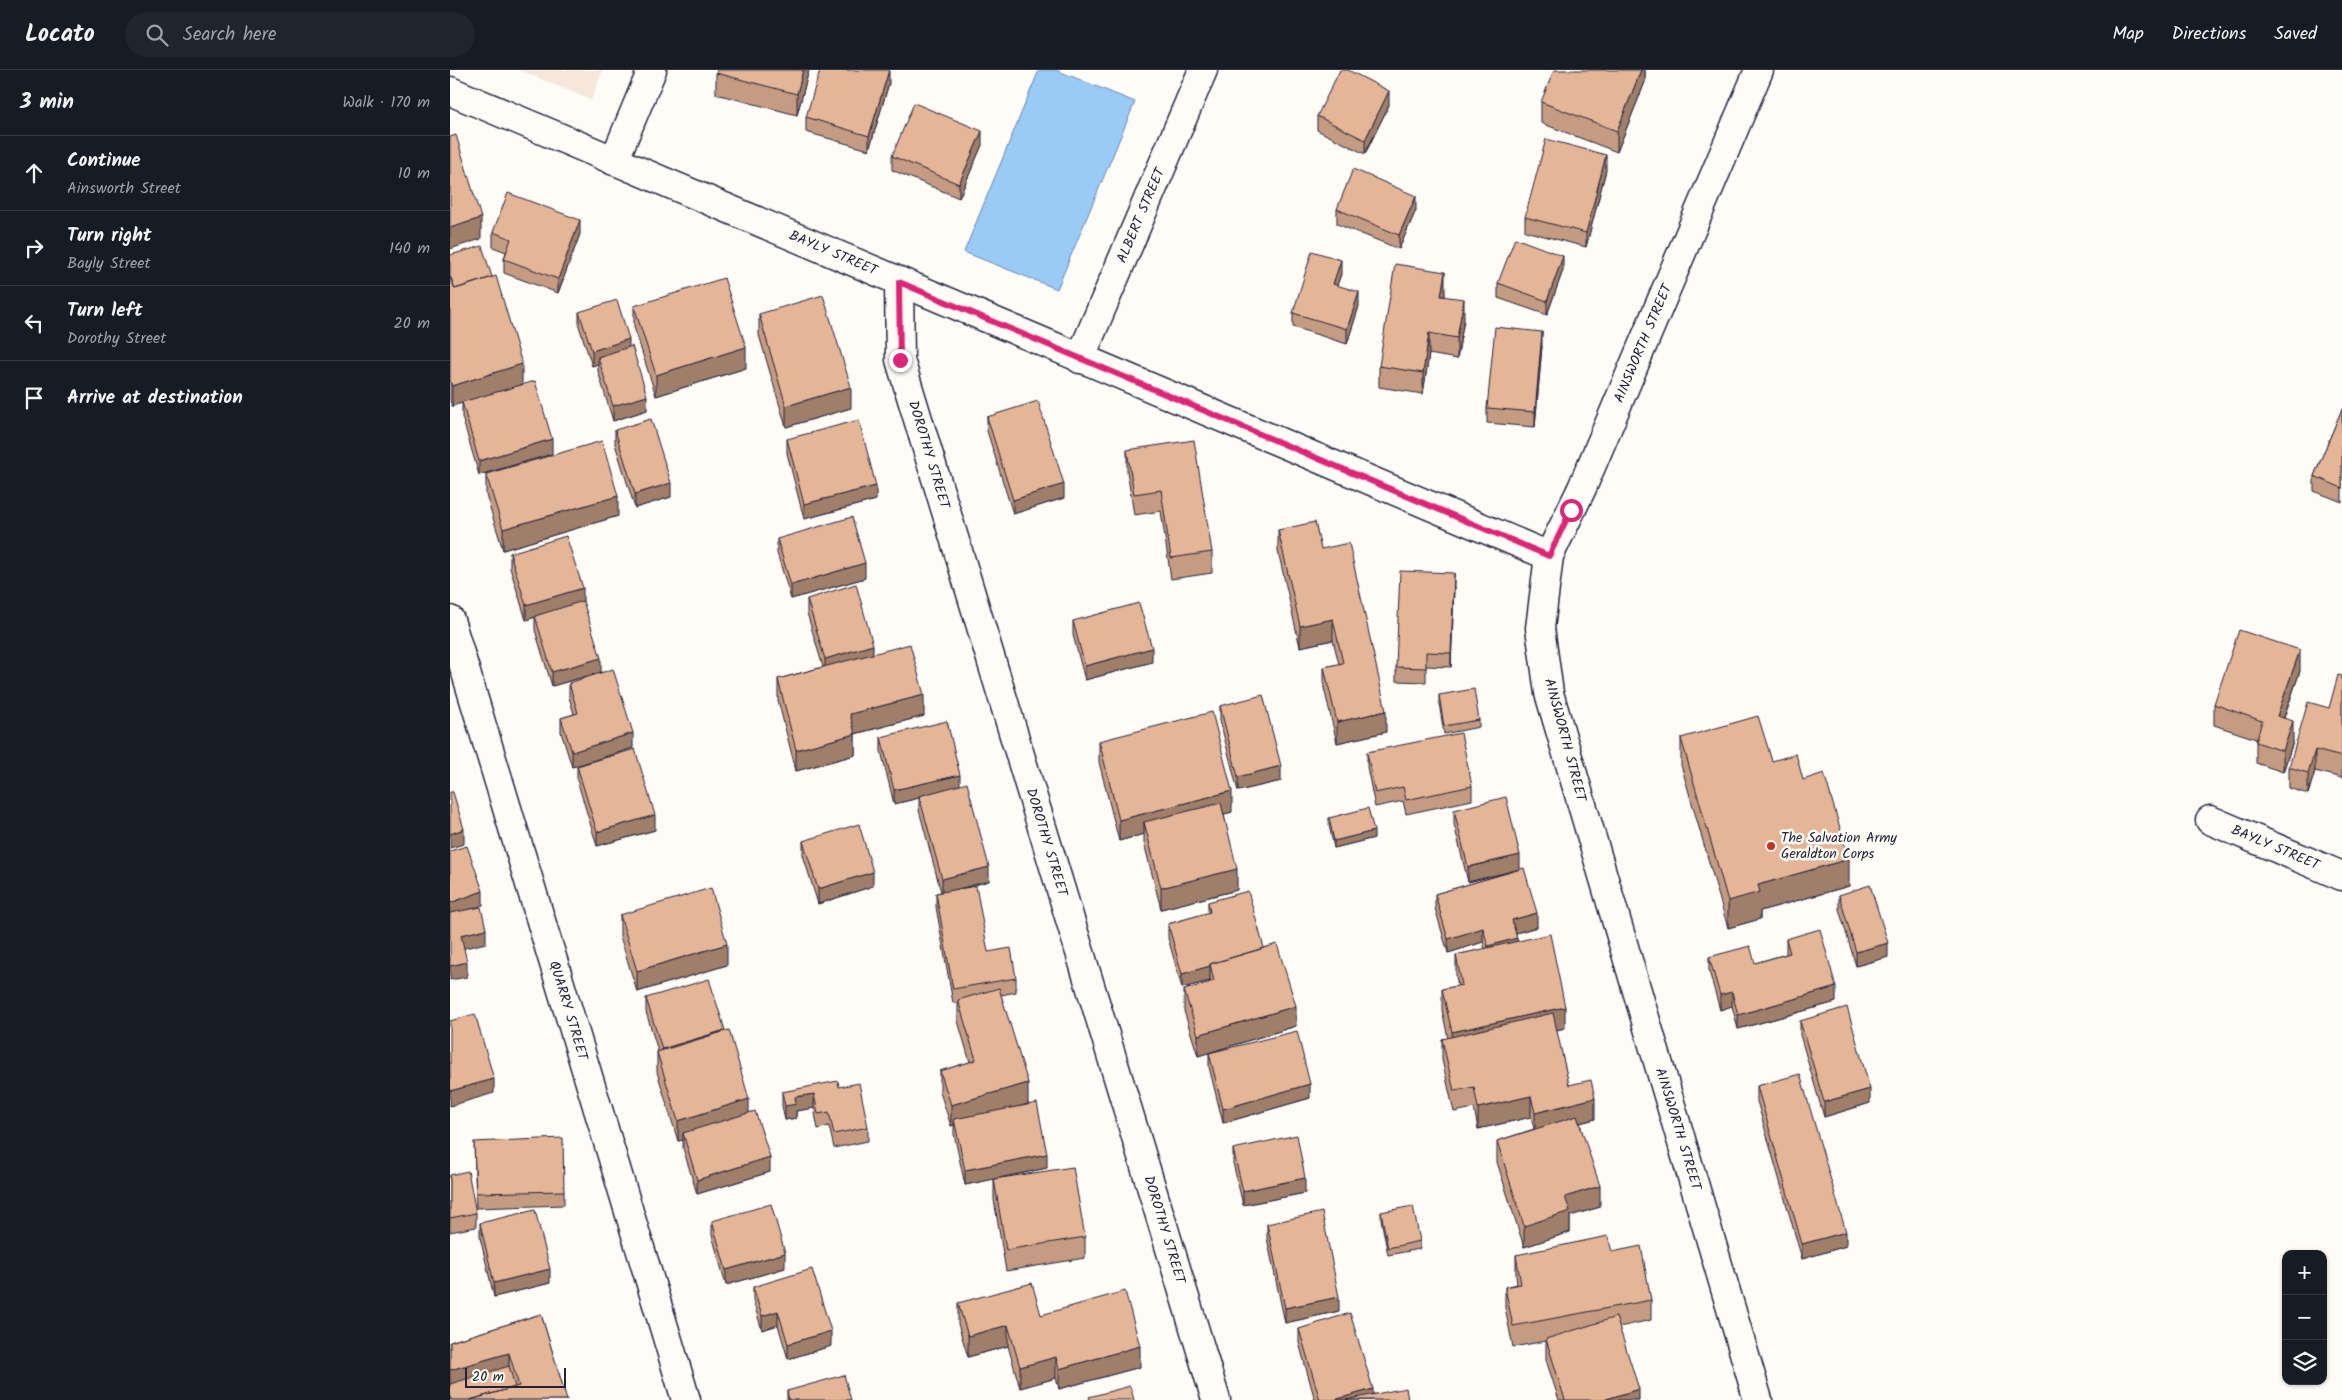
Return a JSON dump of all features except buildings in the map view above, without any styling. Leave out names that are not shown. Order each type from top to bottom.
[{"type":"street","points":[[614,161],[652,70]]},
{"type":"street","name":"ALBERT STREET","points":[[1080,359],[1203,70]]},
{"type":"street","name":"AINSWORTH STREET","points":[[1758,1400],[1549,693],[1540,628],[1549,556],[1582,488],[1759,70]]},
{"type":"street","name":"BAYLY STREET","points":[[450,91],[1549,556]]},
{"type":"street","name":"DOROTHY STREET","points":[[899,282],[900,360],[1216,1400]]},
{"type":"street","name":"QUARRY STREET","points":[[450,620],[686,1400]]},
{"type":"street","name":"BAYLY STREET","points":[[2210,820],[2342,876]]},
{"type":"shaded area","points":[[519,70],[603,70],[591,100]]},
{"type":"water","points":[[1039,70],[1056,70],[1135,102],[1057,289],[964,252]]},
{"type":"place","name":"The Salvation Army Geraldton Corps","points":[[1771,846]]},
{"type":"route","points":[[900,360],[899,282],[1549,556],[1571,510]]}]
